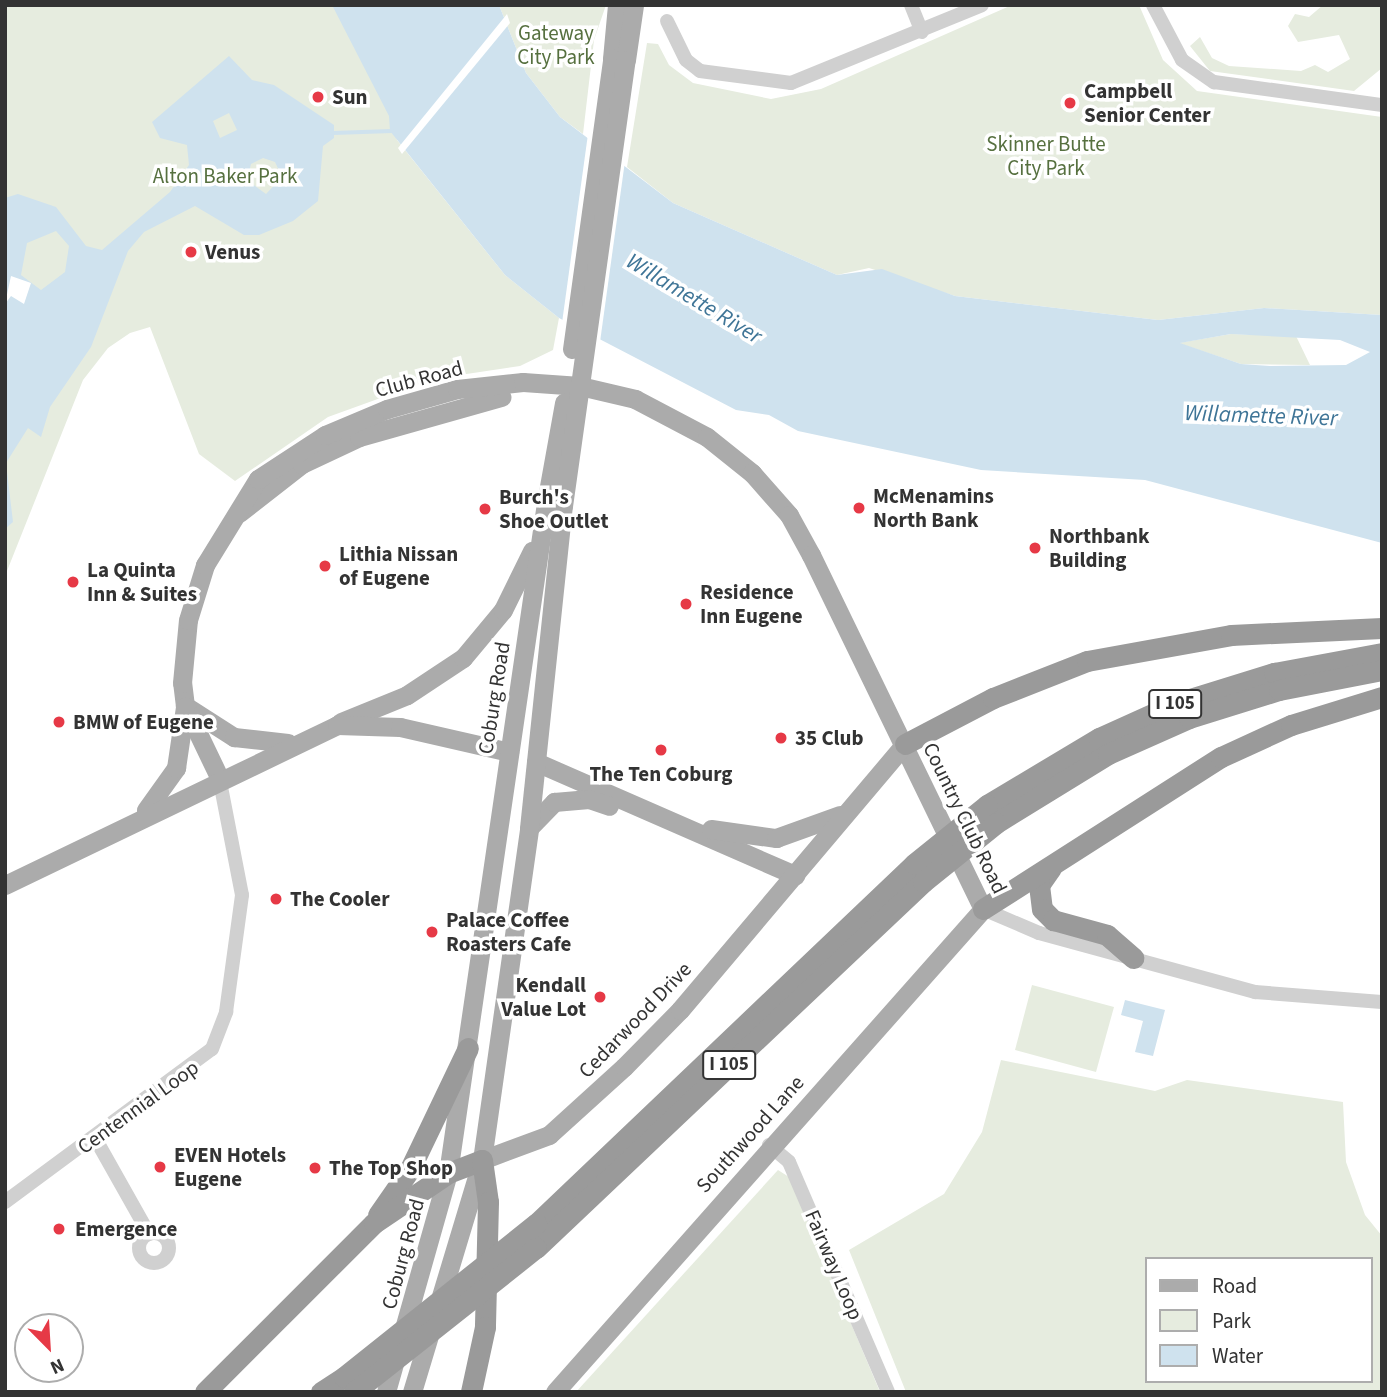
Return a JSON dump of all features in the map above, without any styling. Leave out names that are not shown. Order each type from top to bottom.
[{"type":"highway","points":[[905,744],[993,698],[1087,661],[1231,635],[1382,628]]},
{"type":"highway","name":"I 105","points":[[349,1385],[536,1224],[918,873],[992,814],[1099,738],[1177,703],[1274,673],[1382,653]]},
{"type":"highway","name":"I 105","points":[[992,814],[1108,754],[1189,718],[1279,690],[1382,670]]},
{"type":"highway","points":[[983,909],[1221,757],[1291,725],[1382,697]]},
{"type":"highway","points":[[1055,862],[1039,885],[1042,909],[1054,920],[1107,935],[1133,958]]},
{"type":"highway","name":"I 105","points":[[321,1392],[349,1385],[536,1248],[918,873]]},
{"type":"highway","points":[[205,1392],[395,1199],[468,1048]]},
{"type":"highway","points":[[395,1199],[482,1160],[488,1202],[485,1327],[471,1392]]},
{"type":"main road","name":"Coburg Road","points":[[617,5],[619,60]]},
{"type":"main road","name":"Coburg Road","points":[[412,1392],[482,1160],[529,828],[541,719],[555,504],[619,60],[634,5]]},
{"type":"main road","name":"Club Road","points":[[219,777],[185,706],[182,662],[196,589],[234,515],[258,479],[296,452],[425,397],[550,383],[635,399],[647,408],[708,437],[789,515],[905,744]]},
{"type":"main road","name":"Coburg Road","points":[[386,1392],[448,1173],[540,533],[555,504]]},
{"type":"main road","points":[[5,886],[289,743],[337,725],[437,678],[479,641],[513,592],[540,533]]},
{"type":"main road","points":[[139,818],[176,768],[185,706],[234,737],[289,743]]},
{"type":"main road","points":[[337,725],[400,727],[509,752],[529,740],[541,719]]},
{"type":"main road","name":"Country Club Road","points":[[796,875],[905,744],[983,909]]},
{"type":"main road","points":[[536,762],[634,807],[684,824],[796,875]]},
{"type":"main road","points":[[529,828],[554,802],[589,799],[634,807]]},
{"type":"main road","points":[[684,824],[775,838],[848,811]]},
{"type":"main road","name":"Cedarwood Drive","points":[[482,1160],[532,1146],[572,1118],[680,1010],[796,875]]},
{"type":"main road","name":"Southwood Lane","points":[[555,1392],[769,1145],[983,909]]},
{"type":"street","points":[[911,5],[922,32]]},
{"type":"street","points":[[667,21],[693,66],[791,83],[922,32],[982,5]]},
{"type":"street","points":[[1153,5],[1190,68],[1231,86],[1382,105]]},
{"type":"street","name":"Centennial Loop","points":[[5,1202],[200,1063],[222,1030],[242,895],[219,777]]},
{"type":"street","name":"Country Club Road","points":[[983,909],[1039,933],[1255,992],[1382,1002]]},
{"type":"street","points":[[95,1138],[149,1234]]},
{"type":"street","name":"Fairway Loop","points":[[769,1145],[789,1162],[888,1392]]},
{"type":"green space","name":"Alton Baker Park","points":[[5,5],[334,5],[390,111],[397,140],[505,275],[559,318],[553,350],[520,366],[433,379],[328,417],[235,481],[199,454],[150,327],[130,333],[108,348],[83,380],[5,576]]},
{"type":"green space","name":"Gateway City Park","points":[[499,5],[606,5],[594,40],[583,134],[560,117],[526,73]]},
{"type":"green space","name":"Skinner Butte City Park","points":[[1012,5],[1139,5],[1163,60],[1197,91],[1382,117],[1382,315],[1264,308],[1158,320],[955,296],[869,268],[837,275],[673,203],[627,167],[647,43],[658,44],[669,65],[693,83],[771,99],[821,89]]},
{"type":"green space","points":[[1323,5],[1382,5],[1382,68],[1354,91],[1210,71],[1190,46],[1200,37],[1212,58],[1229,66],[1301,71],[1315,65],[1328,72],[1350,59],[1339,35],[1298,42],[1288,26],[1295,14],[1309,17]]},
{"type":"green space","points":[[1231,334],[1296,336],[1310,365],[1241,364],[1178,343]]},
{"type":"green space","points":[[1032,985],[1114,1007],[1096,1072],[1015,1050]]},
{"type":"green space","points":[[1001,1060],[1155,1091],[1187,1080],[1343,1102],[1346,1162],[1365,1215],[1382,1236],[1382,1392],[906,1392],[849,1250],[944,1194],[982,1132]]},
{"type":"green space","points":[[778,1170],[789,1177],[880,1392],[576,1392]]},
{"type":"water","name":"Willamette River","points":[[332,5],[499,5],[526,73],[560,117],[673,203],[837,275],[882,269],[955,296],[1158,320],[1264,308],[1382,315],[1382,543],[1145,480],[981,470],[798,431],[769,415],[736,410],[559,318],[505,275],[390,131],[389,116]],"holes":[[[1231,334],[1340,340],[1370,352],[1346,365],[1270,366],[1241,364],[1180,343]]]},
{"type":"water","points":[[229,56],[252,80],[274,85],[334,125],[334,138],[323,146],[318,201],[293,221],[259,235],[244,235],[195,206],[144,232],[128,251],[91,347],[50,407],[41,437],[28,428],[6,463],[13,522],[5,529],[5,198],[18,194],[56,207],[86,246],[102,250],[170,192],[189,165],[187,145],[160,138],[152,122]],"holes":[[[229,113],[237,130],[220,138],[213,121]],[[263,158],[275,162],[282,177],[266,194],[247,180],[251,164]],[[56,231],[69,246],[65,272],[41,290],[21,275],[27,243]]]},
{"type":"water","points":[[1125,1000],[1165,1010],[1153,1056],[1135,1052],[1143,1021],[1121,1015]]},
{"type":"pier","points":[[507,14],[510,23],[402,154],[398,148]]},
{"type":"pier","points":[[588,134],[625,161],[600,342],[562,323]]},
{"type":"pier","points":[[11,276],[31,283],[24,304],[11,296],[5,304]]},
{"type":"waterway","points":[[333,133],[392,131]]},
{"type":"place","name":"Sun","points":[[318,97]]},
{"type":"place","name":"Campbell Senior Center","points":[[1070,103]]},
{"type":"place","name":"Venus","points":[[191,252]]},
{"type":"place","name":"McMenamins North Bank","points":[[859,508]]},
{"type":"place","name":"Burch's Shoe Outlet","points":[[485,509]]},
{"type":"place","name":"Northbank Building","points":[[1035,548]]},
{"type":"place","name":"Lithia Nissan of Eugene","points":[[325,566]]},
{"type":"place","name":"La Quinta Inn & Suites","points":[[73,582]]},
{"type":"place","name":"Residence Inn Eugene","points":[[686,604]]},
{"type":"place","name":"BMW of Eugene","points":[[59,722]]},
{"type":"place","name":"35 Club","points":[[781,738]]},
{"type":"place","name":"The Ten Coburg","points":[[661,750]]},
{"type":"place","name":"The Cooler","points":[[276,899]]},
{"type":"place","name":"Palace Coffee Roasters Cafe","points":[[432,932]]},
{"type":"place","name":"Kendall Value Lot","points":[[600,997]]},
{"type":"place","name":"EVEN Hotels Eugene","points":[[160,1167]]},
{"type":"place","name":"The Top Shop","points":[[315,1168]]},
{"type":"place","name":"Emergence","points":[[59,1229]]}]
